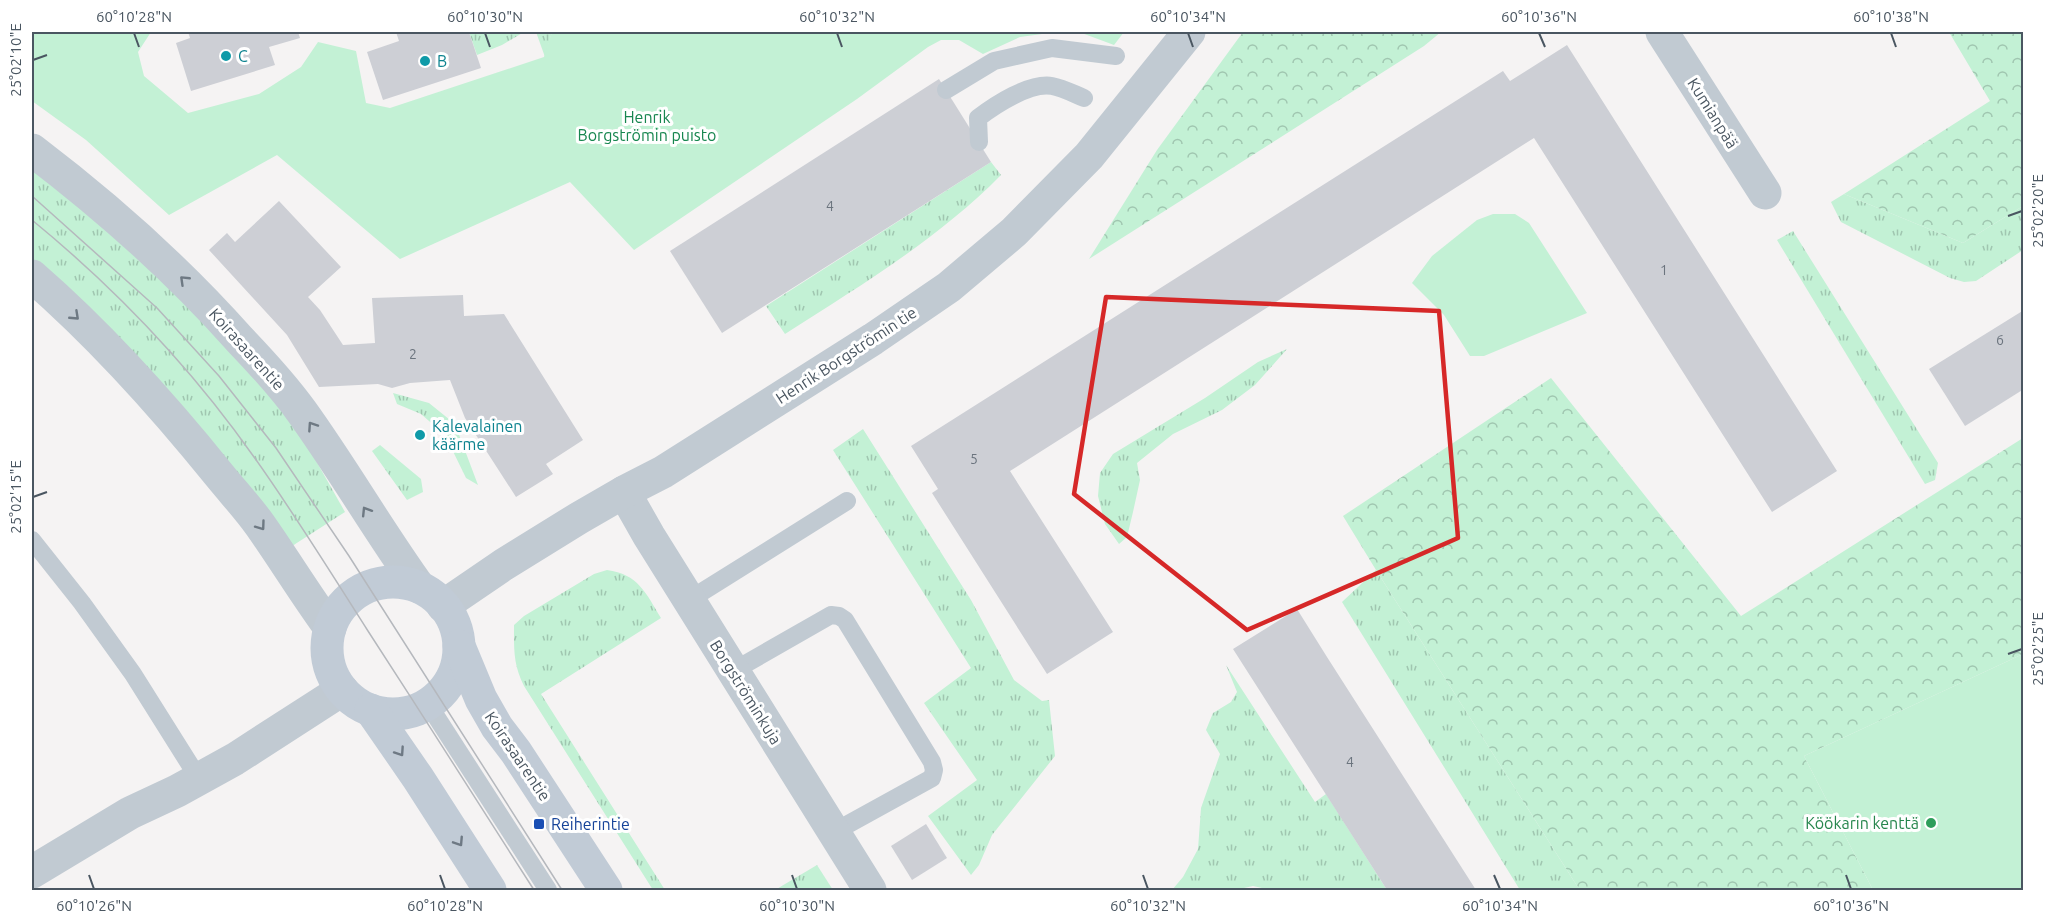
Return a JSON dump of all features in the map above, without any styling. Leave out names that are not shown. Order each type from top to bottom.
[{"type":"main road","points":[[393,582],[431,596],[451,618],[456,632],[459,646],[457,664],[450,681],[428,704],[407,712],[383,713],[356,702],[342,690],[331,671],[328,660],[327,638],[340,608],[357,592],[368,587],[393,582]]},
{"type":"main road","name":"Koirasaarentie","points":[[459,646],[481,699],[497,727],[516,752],[606,891]]},
{"type":"main road","points":[[371,710],[418,778],[490,891]]},
{"type":"street","name":"Henrik Borgströmin tie","points":[[431,596],[503,565],[624,492],[674,466],[873,339],[949,287],[1014,232],[1089,156],[1189,32]]},
{"type":"street","name":"Kumianpää","points":[[1662,32],[1765,193]]},
{"type":"street","name":"Koirasaarentie","points":[[32,150],[73,181],[161,258],[213,310],[268,371],[302,412],[384,538],[431,596]]},
{"type":"street","points":[[32,276],[98,338],[148,389],[186,433],[260,524],[330,628]]},
{"type":"street","name":"Borgströminkuja","points":[[624,492],[870,891]]},
{"type":"street","points":[[32,872],[130,813],[235,759],[342,690]]},
{"type":"lane","points":[[946,90],[994,60],[1052,48],[1116,56]]},
{"type":"lane","points":[[979,142],[978,118],[1000,101],[1029,89],[1050,86],[1084,98]]},
{"type":"lane","points":[[689,600],[847,501]]},
{"type":"lane","points":[[32,540],[82,603],[133,674],[199,779]]},
{"type":"lane","points":[[733,671],[831,615],[845,620],[932,762],[934,770],[932,778],[834,832]]},
{"type":"lane","points":[[428,704],[548,891]]},
{"type":"highlighted area","points":[[1106,297],[1439,311],[1458,538],[1247,630],[1074,494]]},
{"type":"green space","name":"Henrik Borgströmin puisto","points":[[32,32],[151,32],[138,52],[144,76],[188,113],[259,94],[301,67],[318,42],[356,51],[366,103],[390,108],[544,57],[552,32],[1057,32],[1020,37],[983,54],[959,40],[941,40],[634,250],[570,182],[400,259],[277,155],[169,215],[86,140],[32,101]]},
{"type":"green space","points":[[469,32],[524,32],[502,45],[477,55]]},
{"type":"green space","points":[[536,32],[552,32],[545,57]]},
{"type":"green space","points":[[1079,32],[1124,32],[1114,45]]},
{"type":"green space","points":[[1243,32],[1441,32],[1424,46],[1089,259],[1157,150]]},
{"type":"green space","points":[[1949,32],[2023,32],[2023,206],[1963,243],[1844,194],[1990,101]]},
{"type":"green space","points":[[32,160],[232,346],[306,443],[345,512],[289,548],[32,262]]},
{"type":"green space","points":[[991,162],[1001,175],[951,220],[898,260],[785,334],[766,306]]},
{"type":"green space","points":[[1844,194],[1963,243],[2023,206],[2023,250],[1976,281],[1964,282],[1950,278],[1841,222],[1831,202]]},
{"type":"green space","points":[[1493,214],[1515,214],[1529,223],[1587,313],[1484,356],[1470,356],[1444,315],[1412,283],[1432,256],[1477,220]]},
{"type":"green space","points":[[1793,231],[1938,463],[1935,480],[1925,484],[1777,240]]},
{"type":"green space","points":[[1287,349],[1255,385],[1222,410],[1173,434],[1137,463],[1140,480],[1133,512],[1127,537],[1119,544],[1105,524],[1098,496],[1100,473],[1113,454],[1205,398],[1258,362]]},
{"type":"green space","points":[[1551,378],[1741,616],[2023,438],[2023,654],[1804,756],[1873,890],[1579,889],[1376,570],[1343,516]]},
{"type":"green space","points":[[393,393],[429,403],[455,424],[478,485],[466,478],[445,435],[421,414],[397,404]]},
{"type":"green space","points":[[863,429],[971,600],[1014,680],[1042,701],[1049,700],[1055,756],[992,835],[979,865],[971,875],[928,816],[977,780],[924,703],[971,668],[833,450]]},
{"type":"green space","points":[[380,445],[421,479],[423,492],[407,500],[372,451]]},
{"type":"green space","points":[[607,570],[618,572],[634,580],[661,618],[541,694],[665,890],[653,890],[524,686],[516,663],[514,625],[524,616],[594,574]]},
{"type":"green space","points":[[1376,570],[1579,889],[1582,890],[1520,890],[1342,602]]},
{"type":"green space","name":"Köökarin kenttä","points":[[2023,654],[2023,890],[1873,890],[1804,756]]},
{"type":"green space","points":[[1226,665],[1315,802],[1326,794],[1387,890],[1271,890],[1253,886],[1235,890],[1172,890],[1183,877],[1198,849],[1201,808],[1220,754],[1206,730],[1213,713],[1231,702],[1237,692]]},
{"type":"green space","points":[[817,865],[833,890],[775,890]]},
{"type":"building","name":"C","points":[[188,32],[298,32],[300,38],[269,47],[275,65],[191,91],[176,43],[190,38]]},
{"type":"building","name":"B","points":[[396,32],[469,32],[481,68],[383,100],[367,52],[399,41]]},
{"type":"building","points":[[1567,45],[1837,471],[1772,512],[1534,138],[1010,471],[1113,632],[1047,674],[932,493],[938,489],[911,446],[1503,71],[1510,81]]},
{"type":"building","points":[[939,79],[991,162],[722,333],[670,251]]},
{"type":"building","points":[[279,201],[341,267],[308,297],[320,310],[343,345],[375,343],[372,298],[463,295],[464,316],[504,314],[583,440],[546,464],[553,474],[516,497],[465,418],[450,380],[410,383],[392,388],[378,384],[319,387],[287,335],[209,250],[227,233],[235,242]]},
{"type":"building","points":[[2024,310],[2024,389],[1965,426],[1929,369]]},
{"type":"building","points":[[1297,609],[1476,890],[1387,890],[1233,649]]},
{"type":"building","points":[[926,824],[947,858],[912,880],[891,846]]},
{"type":"tram line","points":[[32,196],[157,308],[219,376],[276,448],[349,556],[562,890]]},
{"type":"tram line","points":[[32,220],[93,273],[151,331],[230,424],[298,521],[534,890]]},
{"type":"place","name":"C","points":[[226,56]]},
{"type":"place","name":"B","points":[[425,61]]},
{"type":"place","name":"Kalevalainen käärme","points":[[420,435]]},
{"type":"place","name":"Köökarin kenttä","points":[[1931,823]]},
{"type":"place","name":"Reiherintie","points":[[539,824]]}]
